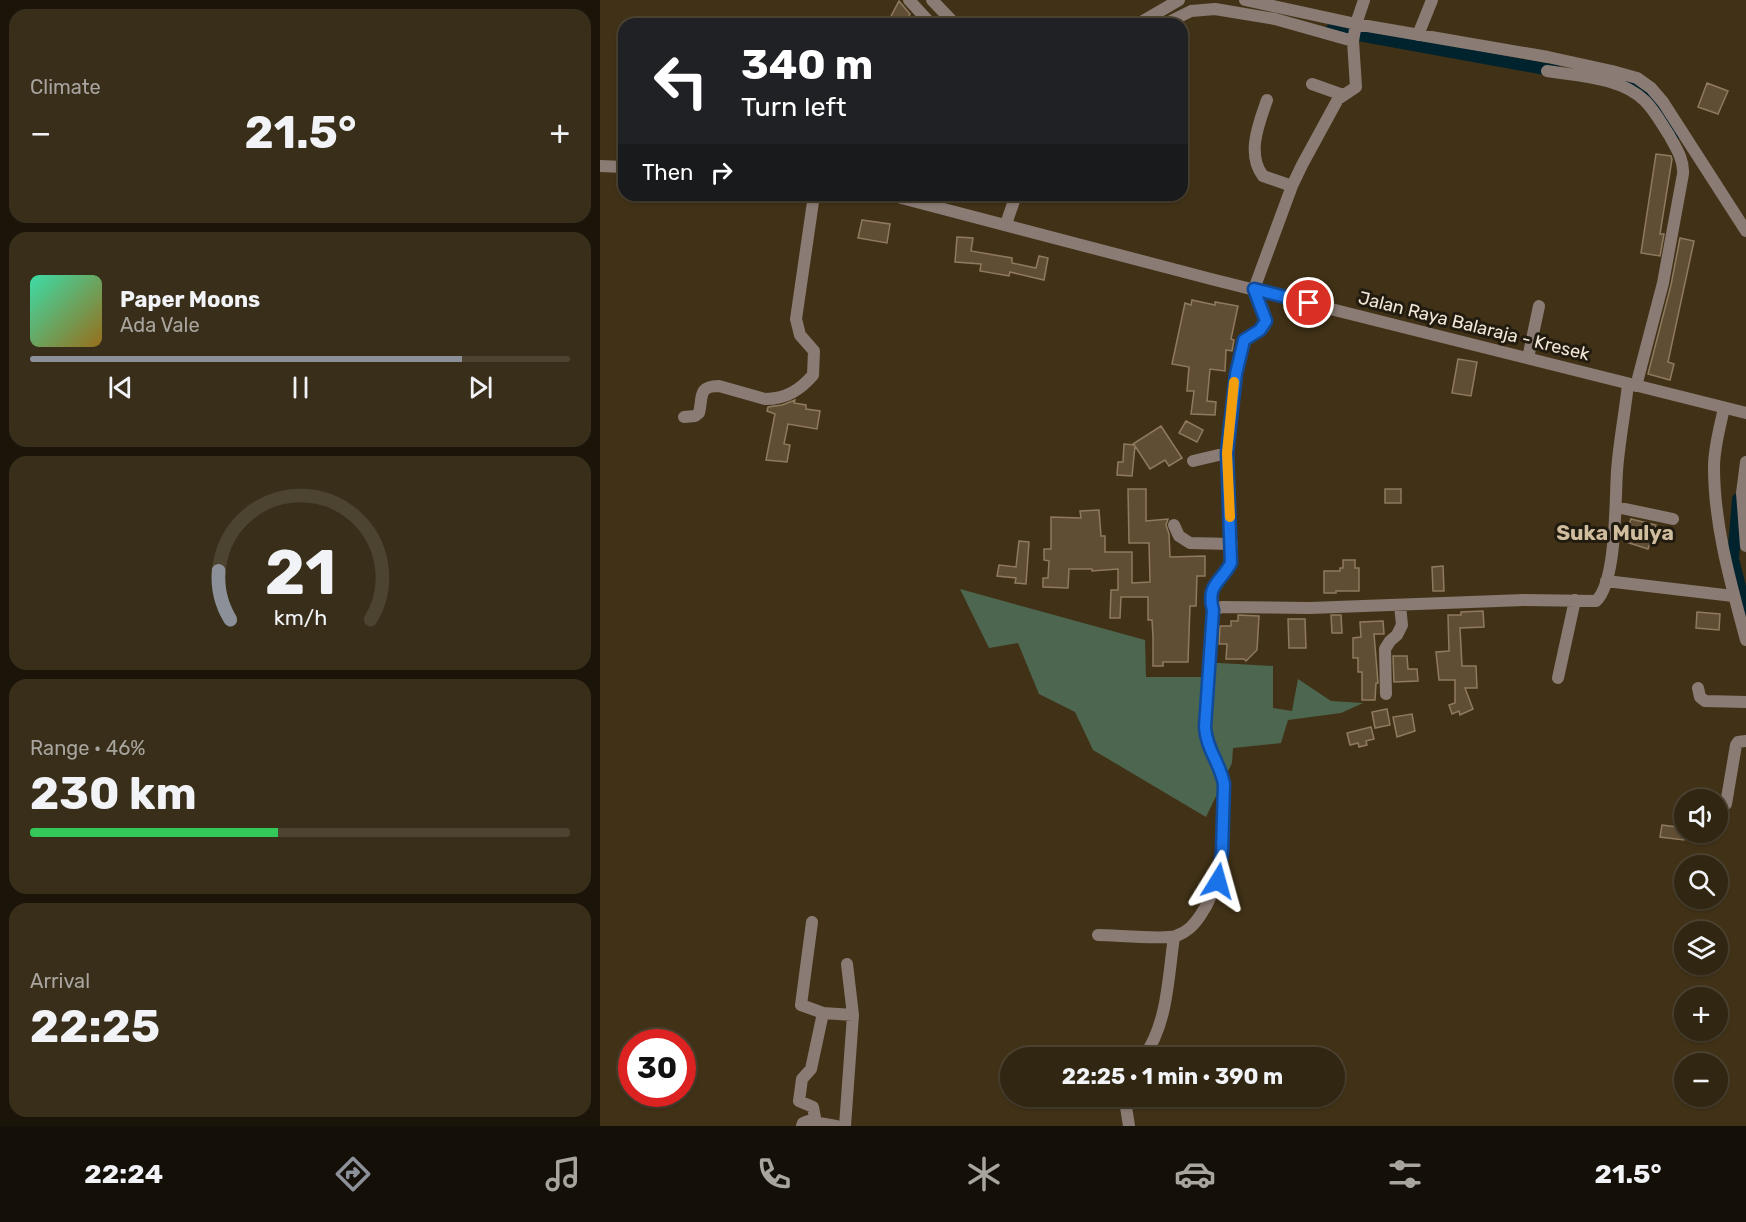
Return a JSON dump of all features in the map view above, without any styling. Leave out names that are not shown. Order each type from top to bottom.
[{"type":"street","points":[[909,0],[926,18]]},
{"type":"street","points":[[932,0],[949,18]]},
{"type":"street","points":[[1147,18],[1179,0]]},
{"type":"street","points":[[1245,0],[1355,33]]},
{"type":"street","points":[[1098,935],[1174,937],[1191,929],[1207,906],[1218,881],[1222,852],[1224,784],[1222,774],[1206,739],[1205,727],[1213,610],[1210,602],[1214,585],[1231,563],[1227,453],[1231,405],[1242,344],[1246,338],[1260,330],[1266,321],[1254,289],[1292,186],[1314,142],[1343,95],[1353,91],[1357,85],[1355,33],[1364,0]]},
{"type":"street","points":[[1418,35],[1431,0]]},
{"type":"street","points":[[1177,18],[1191,11],[1215,9],[1355,33],[1418,35],[1548,57],[1637,78],[1651,88],[1663,102],[1746,231]]},
{"type":"street","points":[[1213,610],[1524,600],[1596,601],[1602,594],[1616,527],[1617,470],[1632,385],[1663,283],[1683,174],[1682,162],[1656,115],[1637,94],[1619,85],[1547,72]]},
{"type":"street","points":[[1312,84],[1343,95]]},
{"type":"street","points":[[1267,100],[1255,142],[1256,162],[1263,176],[1292,186]]},
{"type":"street","points":[[600,166],[618,167]]},
{"type":"street","points":[[684,417],[695,416],[699,413],[704,390],[711,386],[772,399],[797,392],[813,375],[814,351],[800,335],[796,319],[813,201]]},
{"type":"street","name":"Jalan Raya Balaraja - Kresek","points":[[916,201],[1735,410]]},
{"type":"street","points":[[1006,224],[1014,201]]},
{"type":"street","points":[[1528,358],[1539,306]]},
{"type":"street","points":[[1735,410],[1717,441],[1714,466],[1715,488],[1719,526],[1739,598],[1746,640]]},
{"type":"street","points":[[1193,461],[1227,453]]},
{"type":"street","points":[[1746,462],[1742,493],[1746,546]]},
{"type":"street","points":[[1616,507],[1673,519]]},
{"type":"street","points":[[1174,525],[1179,536],[1190,543],[1232,544]]},
{"type":"street","points":[[1606,581],[1739,598]]},
{"type":"street","points":[[1558,678],[1575,600]]},
{"type":"street","points":[[1386,694],[1385,649],[1402,625],[1400,605]]},
{"type":"street","points":[[1698,688],[1700,697],[1705,701],[1746,702]]},
{"type":"street","points":[[1728,792],[1736,745],[1741,741],[1746,741]]},
{"type":"street","points":[[812,922],[801,1005],[823,1013],[853,1015]]},
{"type":"street","points":[[1151,1047],[1160,1023],[1174,937]]},
{"type":"street","points":[[845,1126],[853,1015],[847,964]]},
{"type":"street","points":[[816,1123],[813,1107],[799,1101],[802,1079],[812,1069],[823,1013]]},
{"type":"street","points":[[1126,1107],[1129,1126]]},
{"type":"street","points":[[802,1126],[805,1122],[836,1126]]},
{"type":"green space","points":[[960,589],[1145,640],[1146,677],[1202,677],[1202,662],[1273,666],[1273,708],[1292,711],[1298,679],[1331,701],[1363,703],[1341,713],[1288,720],[1281,743],[1233,748],[1232,763],[1206,817],[1093,750],[1075,712],[1039,694],[1018,643],[989,648]]},
{"type":"building","points":[[899,1],[910,14],[908,18],[890,18]]},
{"type":"building","points":[[1707,83],[1728,91],[1718,114],[1698,107]]},
{"type":"building","points":[[1656,154],[1671,156],[1672,159],[1660,234],[1664,234],[1660,256],[1641,253]]},
{"type":"building","points":[[862,220],[890,224],[887,243],[858,238]]},
{"type":"building","points":[[957,237],[973,238],[971,251],[1012,258],[1012,263],[1036,268],[1039,256],[1048,258],[1044,280],[1010,272],[1009,276],[980,271],[981,264],[955,262]]},
{"type":"building","points":[[1680,238],[1694,241],[1668,362],[1674,364],[1670,380],[1648,374],[1671,285]]},
{"type":"building","points":[[1192,300],[1215,305],[1215,302],[1238,306],[1231,339],[1234,340],[1232,351],[1226,350],[1225,371],[1210,369],[1207,401],[1216,402],[1215,415],[1191,414],[1194,391],[1187,391],[1189,367],[1172,364],[1185,303],[1191,305]]},
{"type":"building","points":[[1458,359],[1477,362],[1471,396],[1452,393]]},
{"type":"building","points":[[795,400],[794,403],[806,405],[806,409],[820,411],[817,429],[788,424],[784,444],[790,445],[787,462],[766,460],[775,414],[767,411],[768,407]]},
{"type":"building","points":[[1186,421],[1203,430],[1197,442],[1179,433]]},
{"type":"building","points":[[1161,426],[1182,458],[1169,466],[1165,460],[1150,469],[1135,446],[1132,476],[1117,475],[1118,462],[1123,462],[1124,444],[1135,445],[1133,444]]},
{"type":"building","points":[[1128,489],[1146,489],[1146,521],[1168,519],[1166,525],[1169,534],[1170,557],[1205,556],[1205,576],[1197,576],[1196,606],[1190,606],[1188,662],[1163,662],[1163,666],[1153,666],[1152,620],[1148,620],[1148,597],[1121,597],[1120,618],[1110,618],[1111,590],[1118,590],[1118,569],[1092,571],[1092,569],[1069,569],[1068,588],[1043,587],[1043,578],[1048,578],[1049,561],[1044,560],[1044,549],[1051,549],[1051,517],[1081,518],[1080,511],[1099,510],[1101,536],[1105,536],[1105,552],[1132,552],[1132,583],[1150,582],[1149,543],[1129,543]]},
{"type":"building","points":[[1385,489],[1401,489],[1401,503],[1385,503]]},
{"type":"building","points":[[1631,519],[1656,525],[1648,549],[1623,541]]},
{"type":"building","points":[[1019,541],[1029,542],[1026,584],[1015,583],[1016,578],[997,576],[999,565],[1016,567]]},
{"type":"building","points":[[1343,560],[1355,560],[1355,568],[1359,568],[1359,591],[1324,593],[1324,571],[1340,571],[1340,568],[1343,568]]},
{"type":"building","points":[[1443,566],[1444,591],[1433,591],[1432,567]]},
{"type":"building","points":[[1483,611],[1484,627],[1460,628],[1462,666],[1476,666],[1477,688],[1465,688],[1473,709],[1460,715],[1459,711],[1452,714],[1449,705],[1455,703],[1455,680],[1439,680],[1436,652],[1449,651],[1448,615]]},
{"type":"building","points":[[1697,612],[1720,614],[1719,630],[1696,628]]},
{"type":"building","points":[[1238,615],[1259,616],[1257,650],[1246,661],[1226,659],[1227,644],[1219,644],[1220,626],[1231,626],[1231,621],[1238,621]]},
{"type":"building","points":[[1331,615],[1341,615],[1342,633],[1332,633]]},
{"type":"building","points":[[1288,619],[1305,619],[1306,648],[1289,648]]},
{"type":"building","points":[[1383,621],[1384,634],[1374,634],[1378,683],[1376,683],[1375,700],[1362,700],[1362,672],[1358,672],[1358,658],[1353,658],[1353,638],[1361,637],[1360,622]]},
{"type":"building","points":[[1393,656],[1407,656],[1408,669],[1417,669],[1418,681],[1394,682]]},
{"type":"building","points":[[1387,709],[1390,725],[1375,728],[1372,712]]},
{"type":"building","points":[[1412,714],[1415,731],[1397,737],[1393,717]]},
{"type":"building","points":[[1371,727],[1374,739],[1366,741],[1367,745],[1359,747],[1358,743],[1350,745],[1347,733]]},
{"type":"building","points":[[1662,825],[1674,827],[1674,839],[1660,837]]},
{"type":"waterway","points":[[1331,30],[1556,71]]},
{"type":"waterway","points":[[1618,82],[1634,85],[1647,94],[1677,133]]},
{"type":"waterway","points":[[1738,499],[1733,559],[1746,610]]},
{"type":"slow traffic","points":[[1230,517],[1227,453],[1234,382]]},
{"type":"district","name":"Suka Mulya","points":[[1615,532]]},
{"type":"route","points":[[1218,881],[1222,852],[1224,784],[1222,774],[1209,750],[1205,727],[1213,610],[1210,602],[1214,585],[1228,570],[1231,563],[1227,453],[1236,374],[1244,340],[1264,327],[1266,321],[1254,289],[1309,303]]}]
